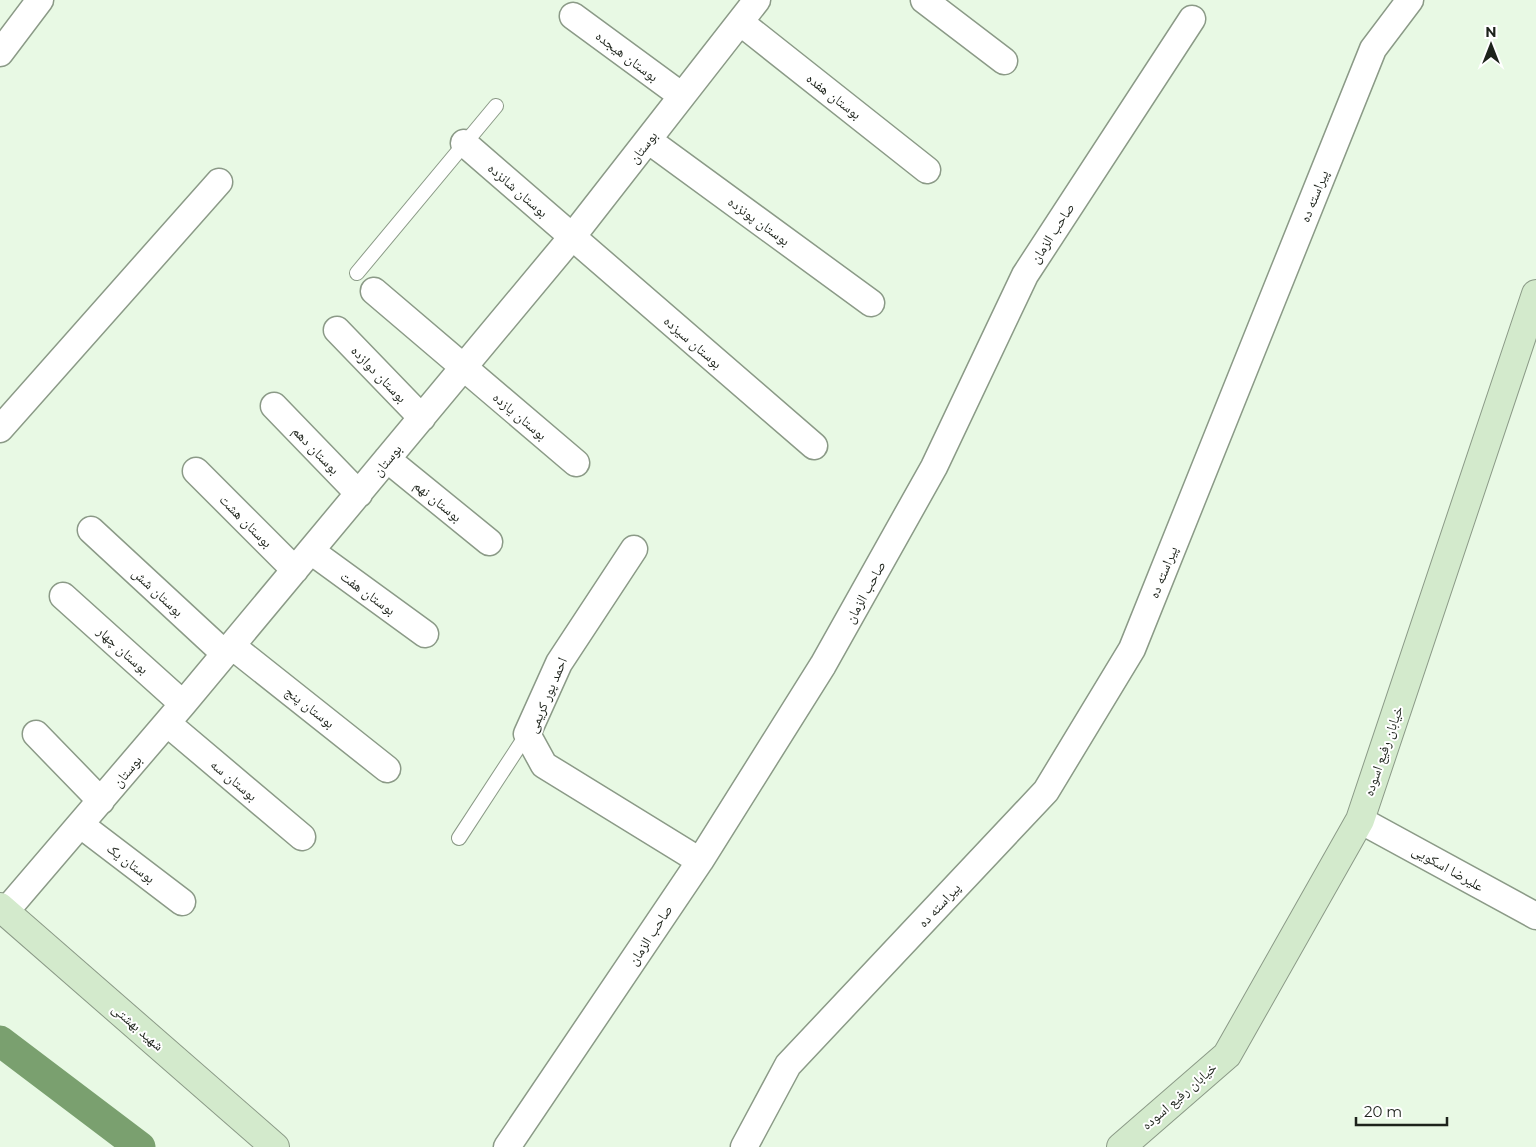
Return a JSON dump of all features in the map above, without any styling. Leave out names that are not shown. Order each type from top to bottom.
[{"type":"street","points":[[0,53],[40,0]]},
{"type":"street","name":"بوستان","points":[[3,910],[80,825],[175,714],[572,237],[757,0]]},
{"type":"street","points":[[924,0],[1004,61]]},
{"type":"street","name":"پیراسته ده","points":[[744,1147],[788,1065],[1046,790],[1132,649],[1373,50],[1410,0]]},
{"type":"street","name":"بوستان هیجده","points":[[573,16],[682,96]]},
{"type":"street","name":"صاحب الزمان","points":[[507,1147],[700,861],[824,665],[934,468],[1024,275],[1192,19]]},
{"type":"street","name":"بوستان هفده","points":[[740,22],[927,170]]},
{"type":"street","name":"بوستان پونزده","points":[[648,140],[871,303]]},
{"type":"street","name":"بوستان شانزده","points":[[464,143],[572,237]]},
{"type":"street","points":[[0,429],[219,182]]},
{"type":"street","name":"بوستان سیزده","points":[[572,237],[814,446]]},
{"type":"street","name":"بوستان یازده","points":[[374,291],[576,463]]},
{"type":"street","name":"خیابان رفیع اسوده","points":[[1121,1147],[1227,1054],[1360,820],[1536,294]]},
{"type":"street","name":"بوستان دوازده","points":[[336,330],[422,418]]},
{"type":"street","name":"بوستان دهم","points":[[274,406],[359,494]]},
{"type":"street","name":"بوستان نهم","points":[[387,459],[489,542]]},
{"type":"street","name":"بوستان هشت","points":[[196,471],[303,561]]},
{"type":"street","name":"بوستان شش","points":[[91,530],[229,650]]},
{"type":"street","name":"احمد پور کریمی","points":[[634,549],[559,663],[527,734],[544,765],[700,861]]},
{"type":"street","name":"بوستان هفت","points":[[303,561],[424,634]]},
{"type":"street","name":"بوستان چهار","points":[[63,596],[175,714]]},
{"type":"street","name":"بوستان پنج","points":[[229,650],[387,769]]},
{"type":"street","name":"بوستان سه","points":[[175,714],[302,838]]},
{"type":"street","points":[[36,734],[101,801]]},
{"type":"street","name":"علیرضا اسکویی","points":[[1360,820],[1536,916]]},
{"type":"street","name":"بوستان یک","points":[[80,825],[182,902]]},
{"type":"street","name":"شهید بهشتی","points":[[3,910],[276,1147]]},
{"type":"lane","points":[[357,273],[496,106]]},
{"type":"lane","points":[[459,838],[527,734]]},
{"type":"waterway","points":[[0,1041],[140,1147]]}]
